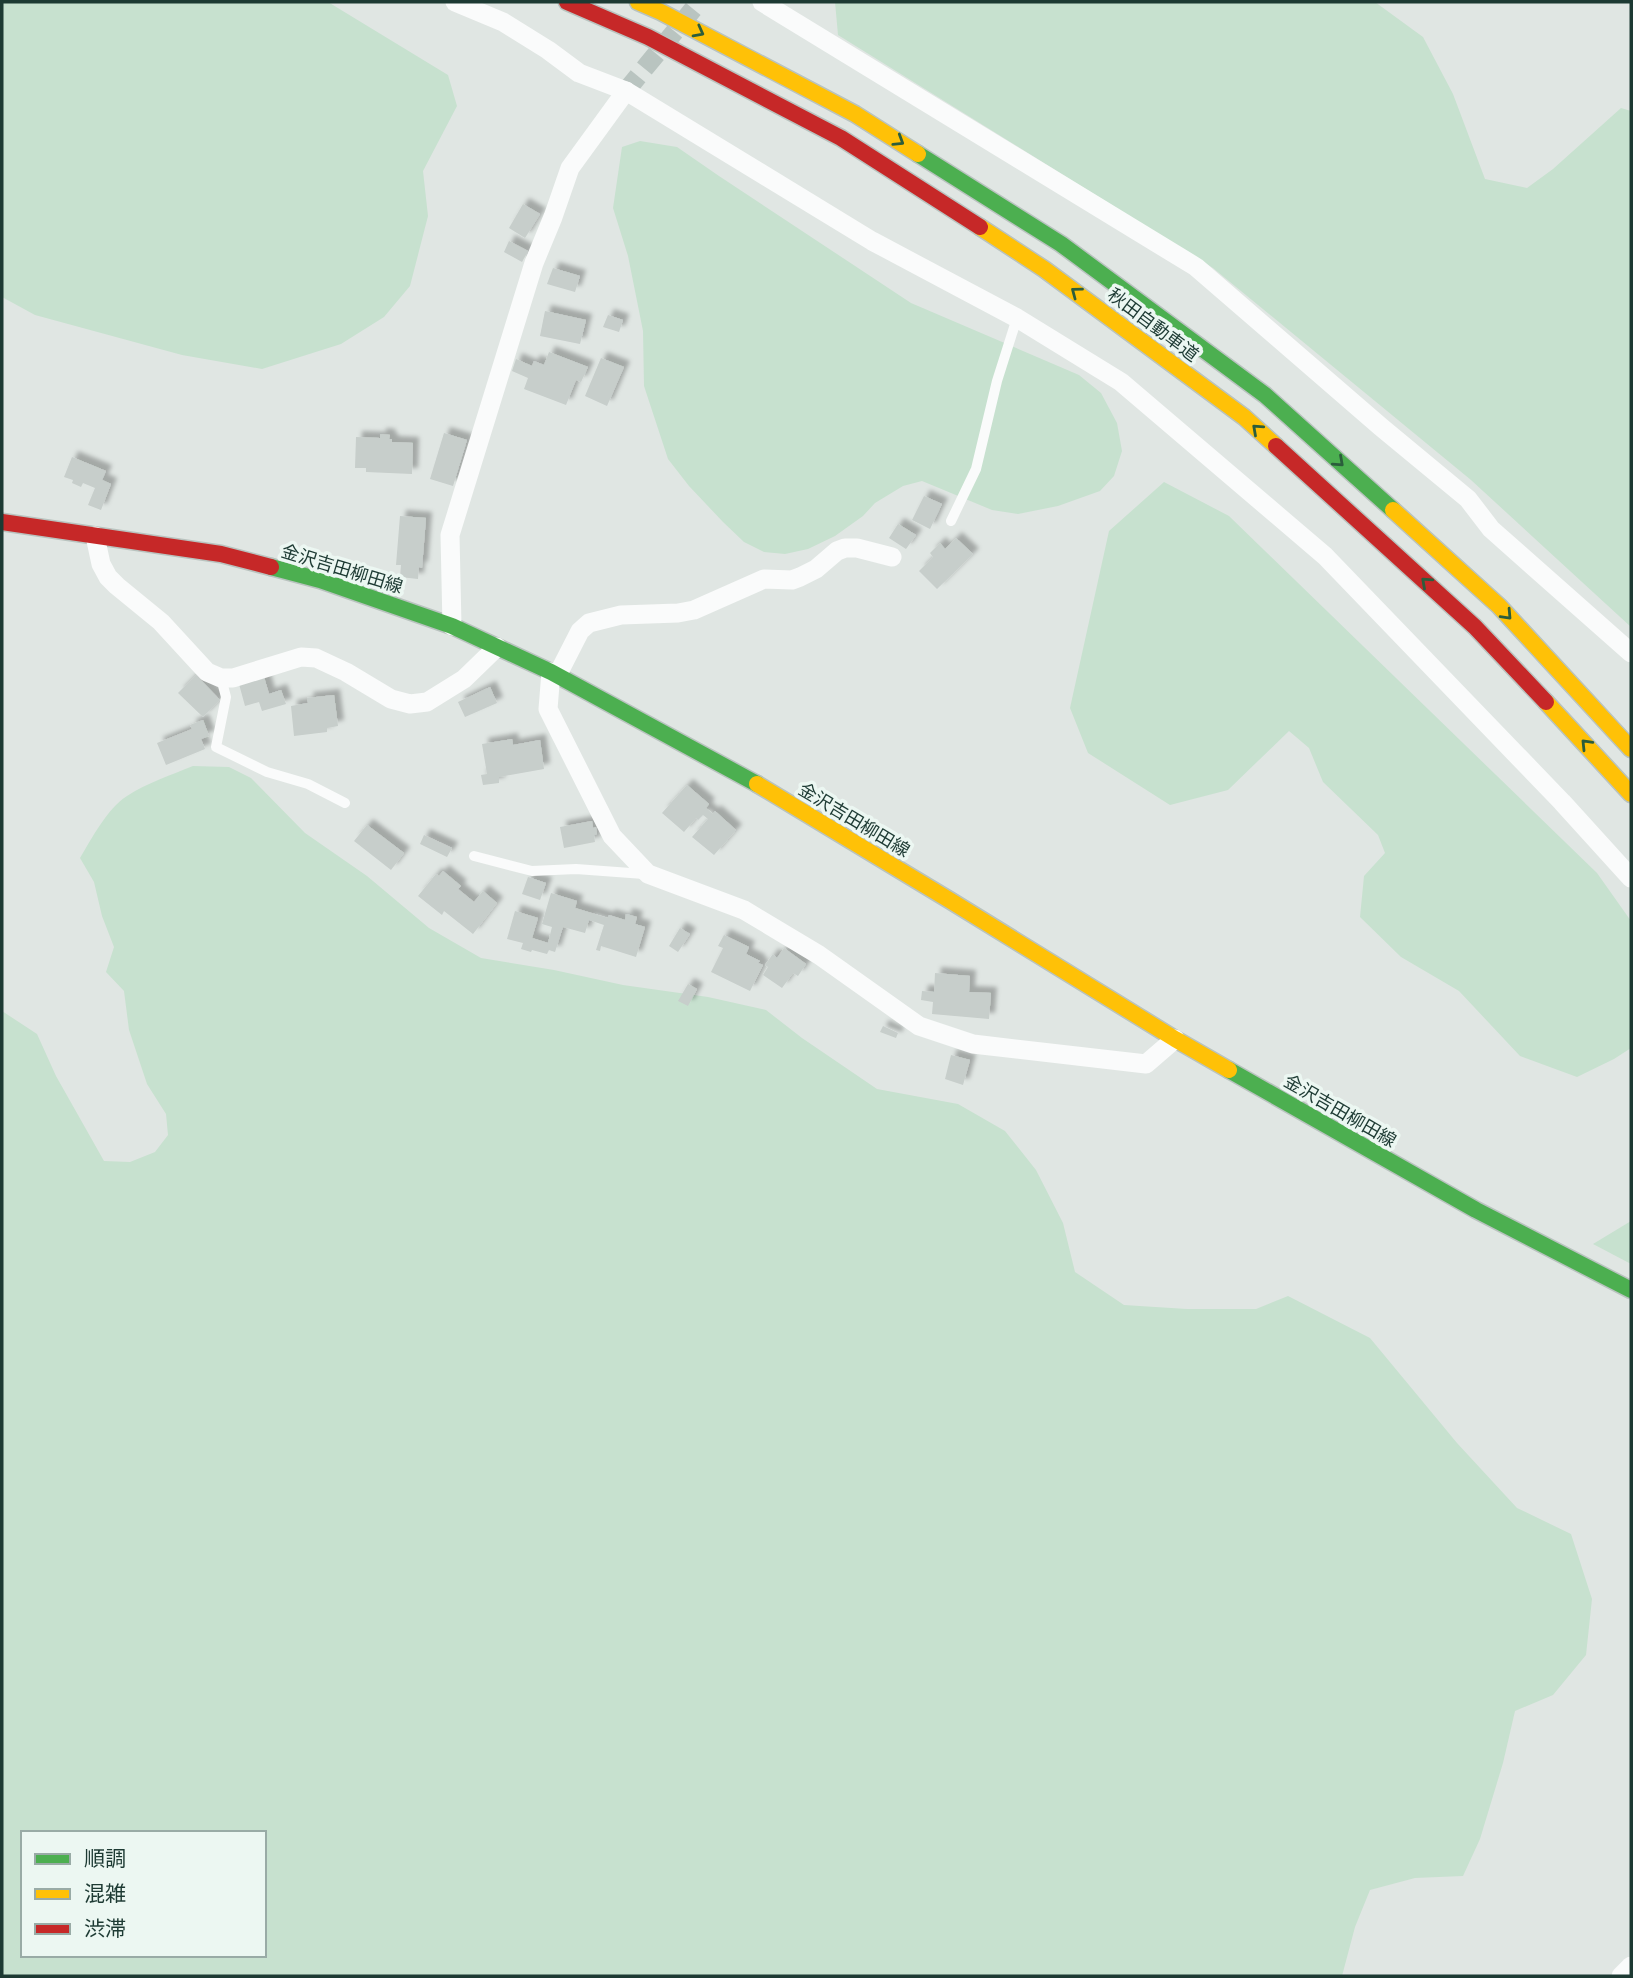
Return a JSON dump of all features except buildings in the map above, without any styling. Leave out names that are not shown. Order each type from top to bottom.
[{"type":"main road","name":"秋田自動車道","points":[[567,2],[648,37],[841,138],[1044,269],[1244,417],[1475,627],[1631,794]]},
{"type":"main road","name":"秋田自動車道","points":[[638,2],[855,114],[1061,244],[1265,395],[1499,606],[1631,749]]},
{"type":"main road","name":"金沢吉田柳田線","points":[[2,522],[221,554],[320,580],[452,626],[497,647],[554,674],[756,784],[1175,1040],[1476,1210],[1631,1290]]},
{"type":"street","points":[[455,2],[503,22],[579,73],[626,91],[872,241],[1017,318],[1121,382],[1325,556],[1631,877]]},
{"type":"street","points":[[762,2],[1196,267],[1468,499],[1491,529],[1631,653]]},
{"type":"street","points":[[452,626],[450,535],[534,263],[570,168],[626,91]]},
{"type":"street","points":[[95,536],[101,564],[108,577],[161,622],[207,672],[220,678],[233,678],[302,657],[316,658],[346,672],[391,699],[410,704],[427,702],[464,679],[497,647]]},
{"type":"street","points":[[892,557],[857,548],[845,548],[837,551],[816,569],[792,580],[764,579],[694,610],[621,615],[589,623],[580,631],[554,674],[548,709],[612,836],[648,874],[744,910],[819,955],[919,1026],[973,1044],[1146,1065],[1175,1040]]},
{"type":"street","points":[[1621,1976],[1631,1966]]},
{"type":"lane","points":[[951,521],[976,469],[1017,318]]},
{"type":"lane","points":[[220,678],[226,697],[216,747],[267,772],[308,784],[345,803]]},
{"type":"lane","points":[[474,856],[532,872],[576,869],[648,874]]},
{"type":"green space","points":[[2,2],[328,2],[448,75],[457,106],[423,171],[428,216],[410,286],[384,317],[341,344],[262,369],[182,355],[35,315],[2,297]]},
{"type":"green space","points":[[835,2],[1375,2],[1423,37],[1453,94],[1485,179],[1527,188],[1553,169],[1621,108],[1631,111],[1631,627],[1471,480],[1213,268],[838,35]]},
{"type":"green space","points":[[640,141],[677,147],[911,303],[1079,375],[1101,393],[1117,423],[1122,451],[1114,476],[1100,491],[1058,506],[1018,514],[992,510],[922,481],[903,486],[875,503],[863,516],[835,536],[808,549],[785,554],[764,552],[744,542],[689,486],[668,459],[644,386],[643,331],[628,256],[613,208],[622,147]]},
{"type":"green space","points":[[1164,482],[1229,516],[1597,873],[1631,921],[1631,1048],[1577,1077],[1520,1056],[1459,991],[1401,957],[1360,917],[1364,876],[1385,853],[1378,835],[1323,782],[1309,748],[1289,731],[1228,790],[1170,805],[1088,753],[1070,708],[1109,531]]},
{"type":"green space","points":[[193,766],[229,767],[251,778],[305,833],[367,876],[429,928],[481,958],[623,985],[708,997],[766,1010],[877,1089],[958,1104],[1005,1131],[1036,1170],[1063,1223],[1075,1272],[1124,1305],[1256,1309],[1288,1296],[1370,1338],[1457,1443],[1517,1508],[1571,1534],[1592,1599],[1586,1655],[1553,1695],[1515,1711],[1503,1763],[1480,1839],[1463,1876],[1415,1878],[1370,1890],[1355,1927],[1342,1976],[2,1976],[2,1011],[37,1034],[56,1076],[104,1161],[130,1162],[155,1152],[168,1135],[166,1114],[147,1084],[129,1030],[124,991],[106,972],[114,947],[102,916],[94,882],[80,858],[113,808],[127,796],[159,779]]},
{"type":"green space","points":[[1631,1221],[1631,1264],[1593,1244]]},
{"type":"tunnel","points":[[626,91],[699,2]]},
{"type":"traffic: fast","points":[[918,154],[1061,244],[1265,395],[1393,510]]},
{"type":"traffic: fast","points":[[271,567],[320,580],[452,626],[551,672],[757,784]]},
{"type":"traffic: fast","points":[[1229,1070],[1476,1210],[1631,1290]]},
{"type":"traffic: slow","points":[[638,2],[855,114],[918,154]]},
{"type":"traffic: slow","points":[[980,227],[1044,269],[1244,417],[1276,446]]},
{"type":"traffic: slow","points":[[1393,510],[1499,606],[1631,749]]},
{"type":"traffic: slow","points":[[1546,702],[1631,794]]},
{"type":"traffic: slow","points":[[757,784],[1229,1070]]},
{"type":"traffic: jam","points":[[567,2],[648,37],[841,138],[980,227]]},
{"type":"traffic: jam","points":[[1276,446],[1475,627],[1546,702]]},
{"type":"traffic: jam","points":[[2,522],[221,554],[271,567]]}]
